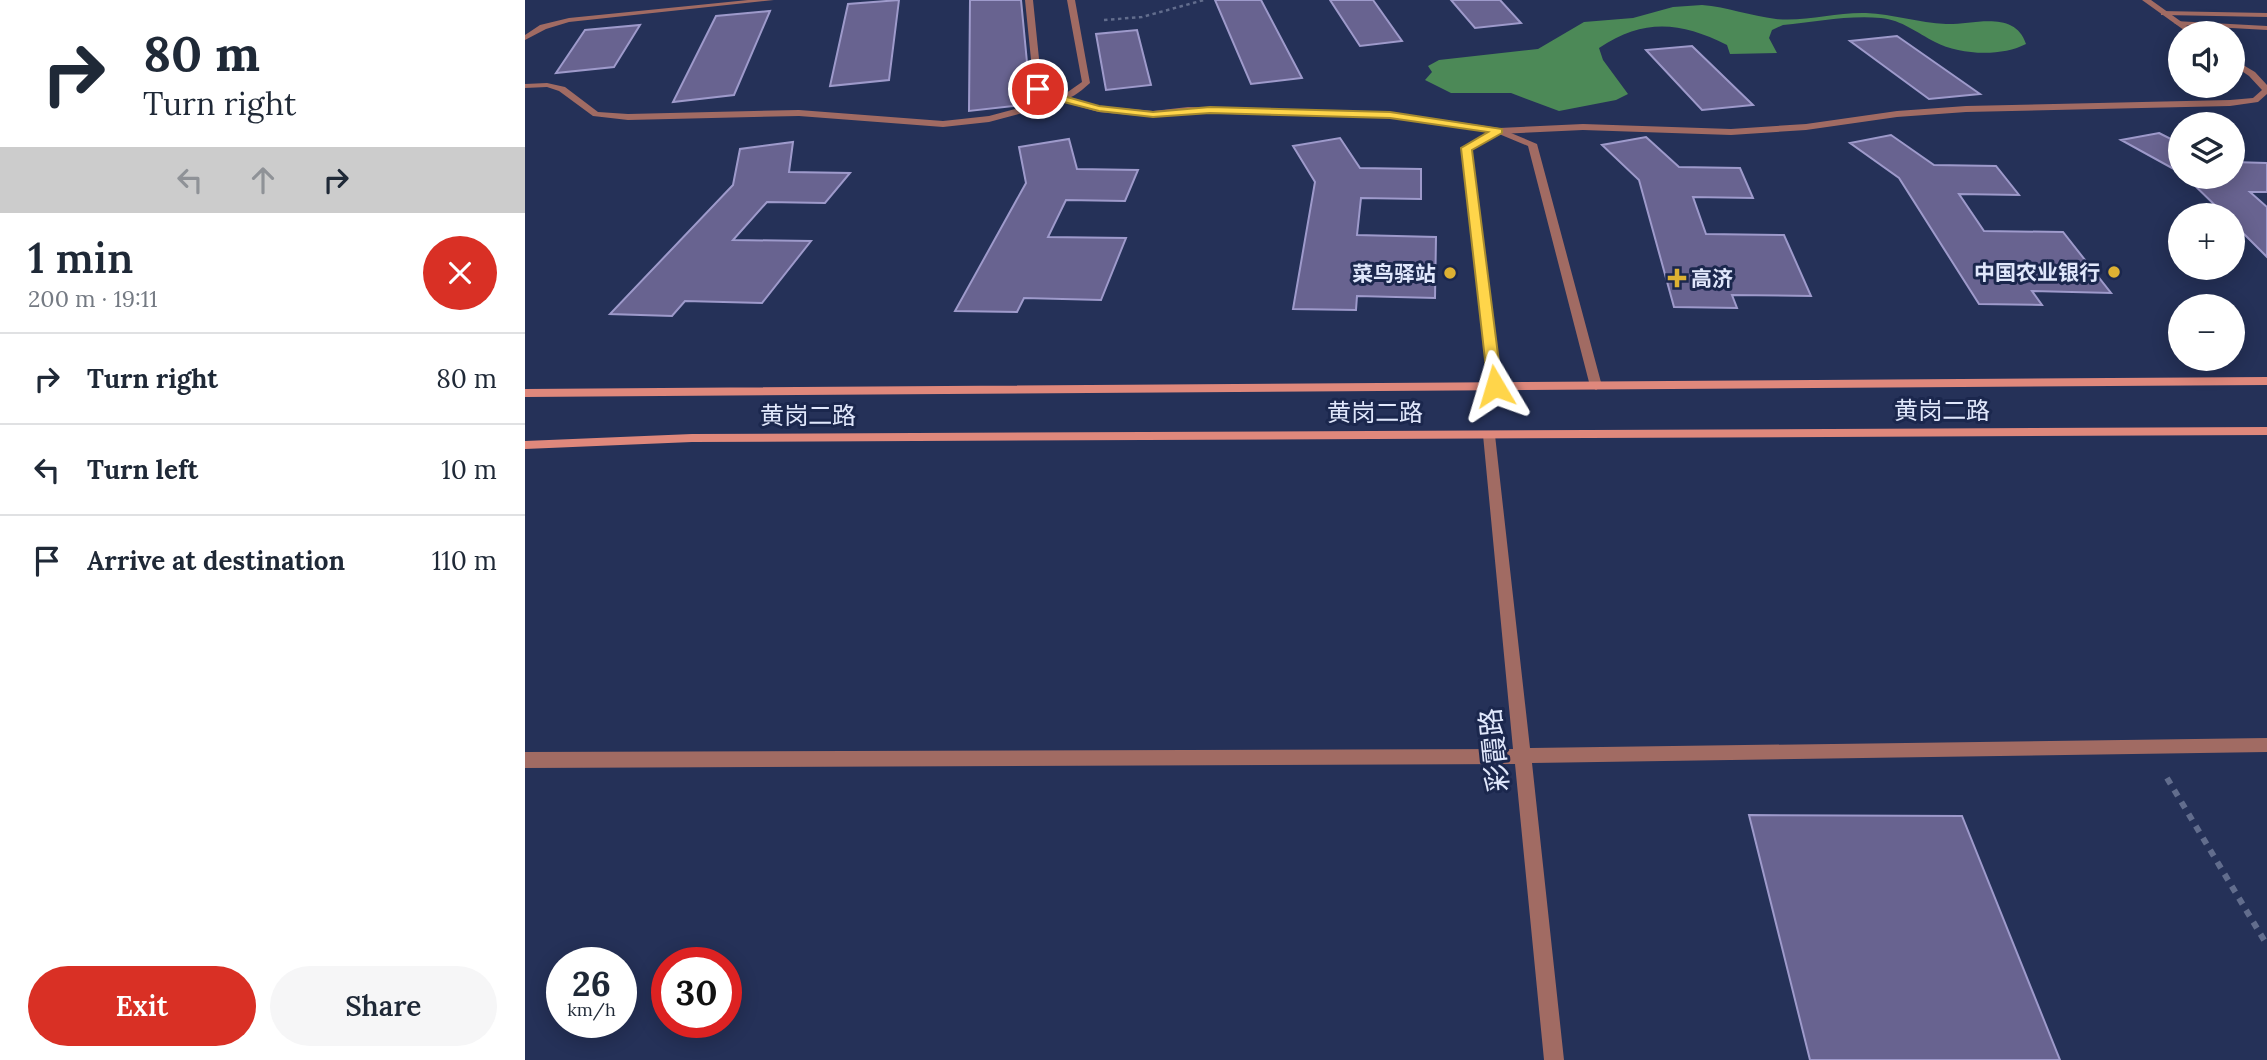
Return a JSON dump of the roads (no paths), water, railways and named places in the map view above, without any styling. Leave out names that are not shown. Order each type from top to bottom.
[{"type":"main road","name":"黄岗二路","points":[[525,393],[2267,381]]},
{"type":"main road","name":"黄岗二路","points":[[525,445],[692,438],[2267,431]]},
{"type":"street","points":[[525,38],[543,27],[569,20],[770,0]]},
{"type":"street","points":[[1029,0],[1038,89],[1063,99],[1099,108],[1153,114],[1213,110],[1390,115],[1499,131],[1583,127],[1731,132],[1806,127],[1897,114],[1966,109],[2230,103],[2255,100],[2267,90],[2245,70]]},
{"type":"street","points":[[525,86],[547,85],[562,89],[596,114],[628,117],[799,113],[943,124],[989,119],[1063,99],[1086,83],[1071,0]]},
{"type":"street","points":[[2146,0],[2175,21]]},
{"type":"street","points":[[2164,13],[2267,15]]},
{"type":"street","points":[[2245,26],[2267,27]]},
{"type":"street","points":[[1495,386],[1466,148],[1499,131],[1532,144],[1596,386]]},
{"type":"street","name":"彩霞路","points":[[1489,435],[1554,1060]]},
{"type":"street","points":[[525,760],[1523,755],[2267,745]]},
{"type":"place","name":"中国农业银行","points":[[2114,272]]},
{"type":"place","name":"菜鸟驿站","points":[[1450,273]]},
{"type":"place","name":"高济","points":[[1677,278]]}]
